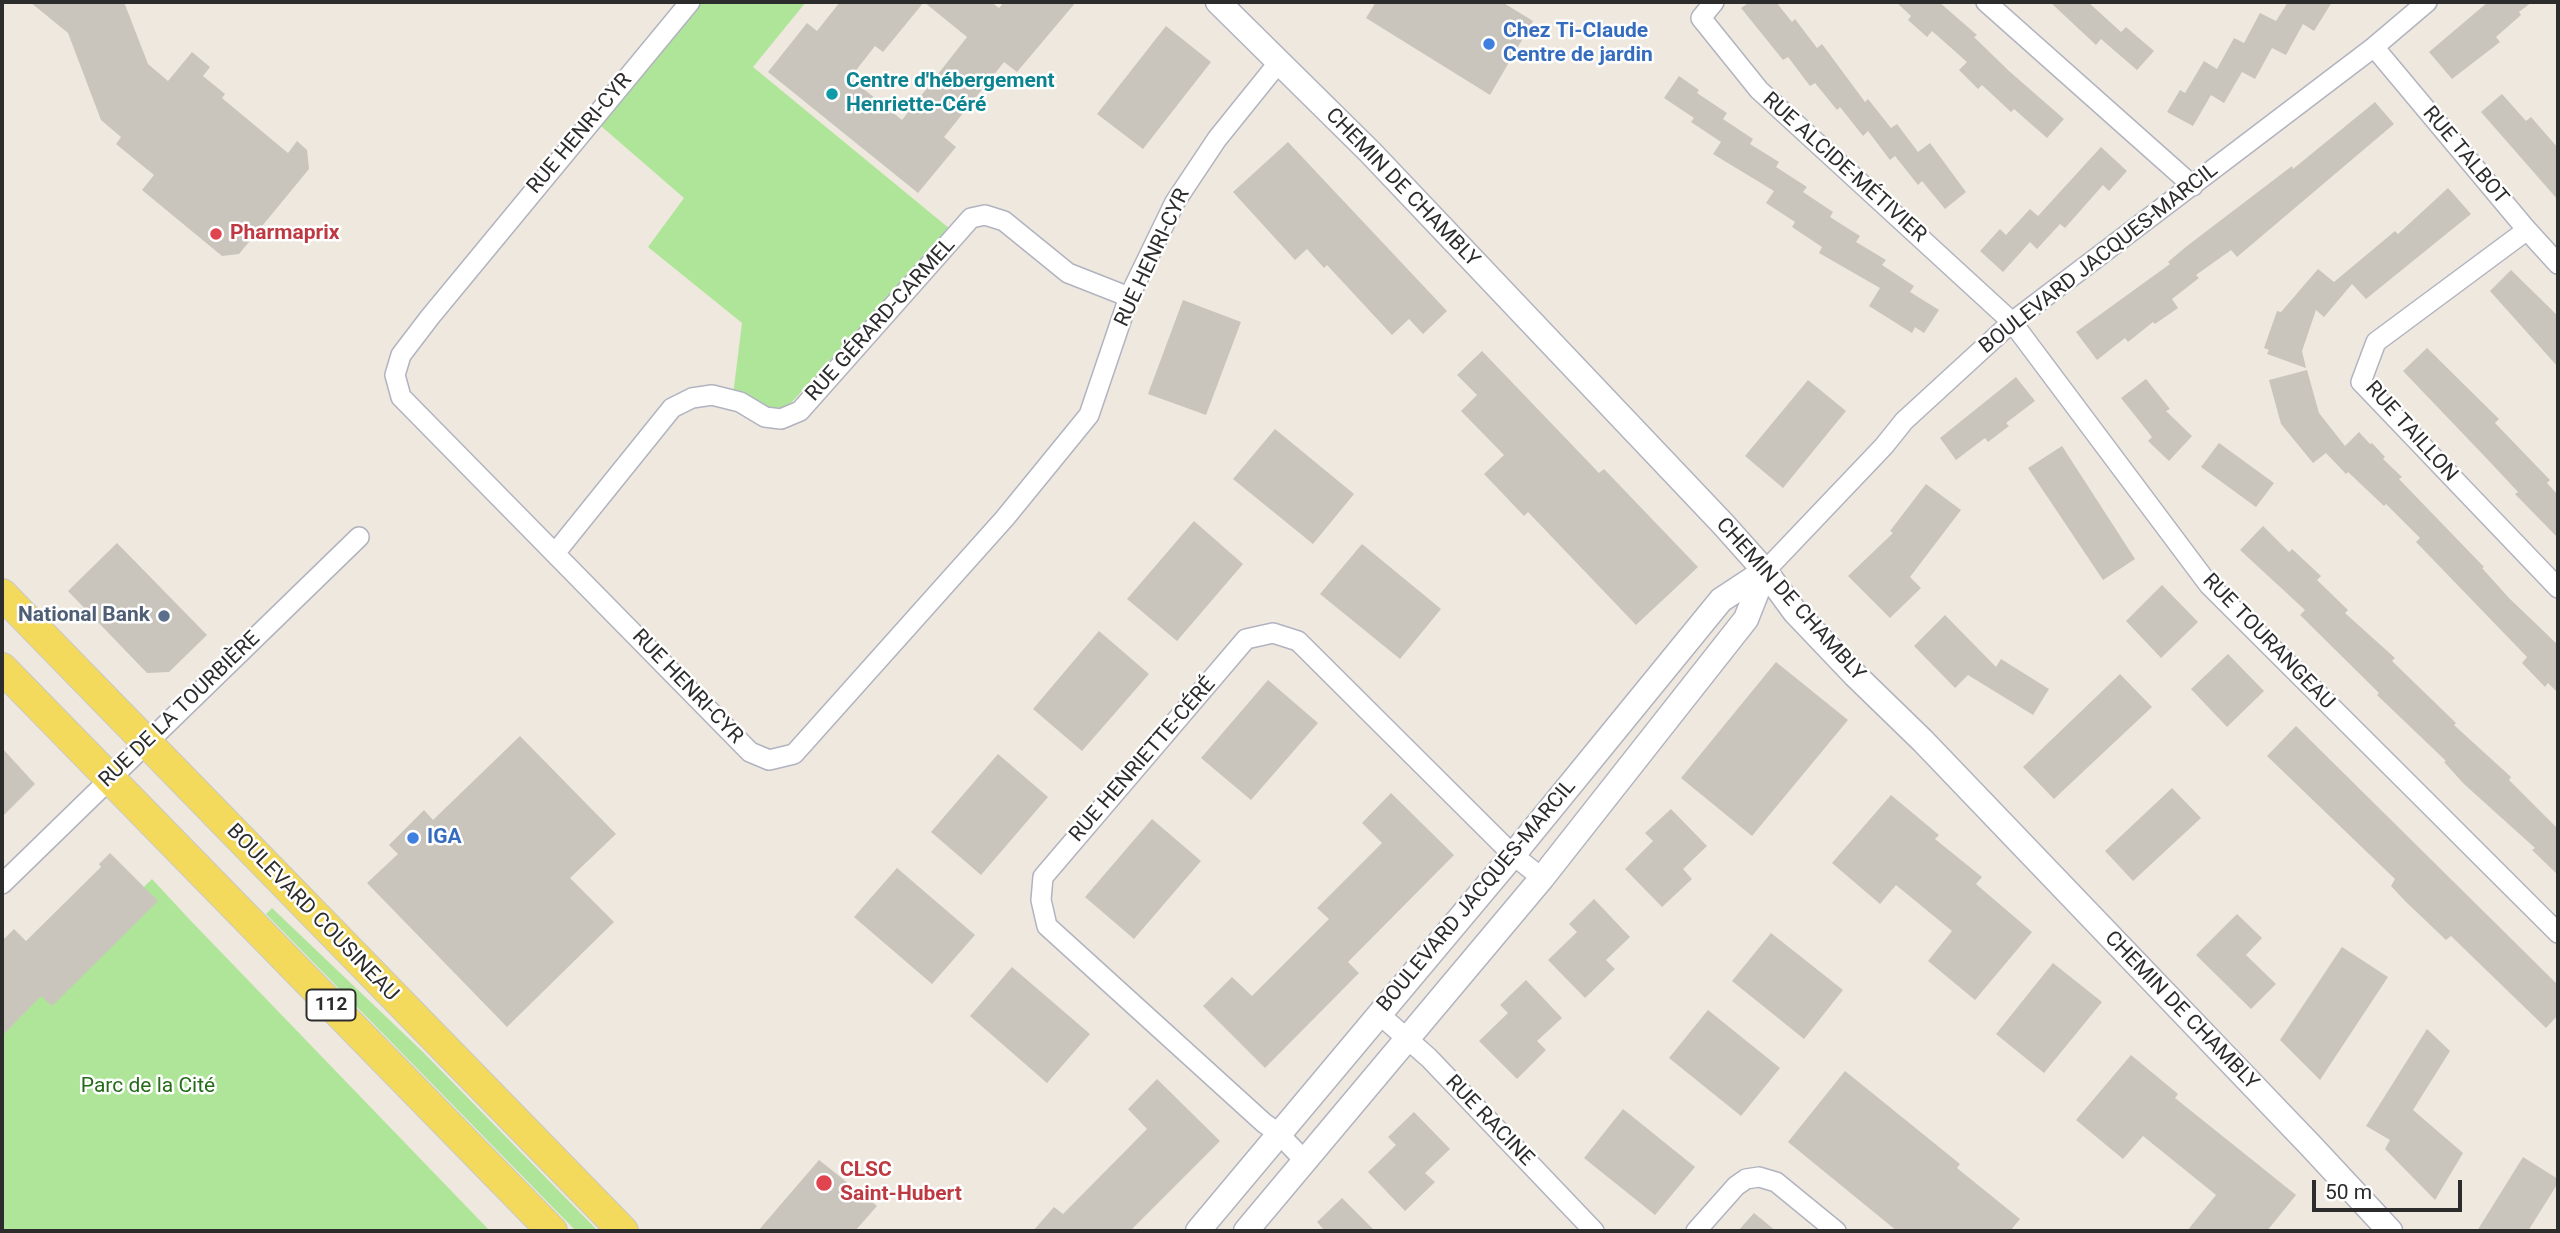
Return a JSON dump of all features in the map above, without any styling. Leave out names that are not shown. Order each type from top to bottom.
[{"type":"main road","name":"BOULEVARD COUSINEAU","points":[[2,594],[623,1231]]},
{"type":"main road","name":"112","points":[[2,668],[552,1231]]},
{"type":"street","name":"RUE HENRI-CYR","points":[[690,2],[430,317],[401,355],[395,375],[401,397],[750,752],[769,760],[794,754],[1005,518],[1089,415],[1129,297],[1175,202],[1217,139],[1279,62]]},
{"type":"street","name":"CHEMIN DE CHAMBLY","points":[[1218,2],[1370,152],[1723,524],[1765,571],[1795,612],[1923,741],[2390,1231]]},
{"type":"street","name":"RUE ALCIDE-MÉTIVIER","points":[[1714,2],[1701,18],[1759,90],[2012,322]]},
{"type":"street","points":[[1986,2],[2193,186]]},
{"type":"street","name":"BOULEVARD JACQUES-MARCIL","points":[[1198,1231],[1513,855],[1721,600],[1765,571],[1884,446],[1904,421],[2012,322],[2374,47],[2427,2]]},
{"type":"street","name":"RUE TALBOT","points":[[2374,47],[2558,264]]},
{"type":"street","name":"RUE GÉRARD-CARMEL","points":[[556,552],[672,408],[692,398],[712,395],[740,402],[765,417],[781,419],[800,411],[971,218],[985,215],[1004,220],[1068,272],[1129,297]]},
{"type":"street","name":"RUE TAILLON","points":[[2527,230],[2376,342],[2361,382],[2558,588]]},
{"type":"street","name":"RUE TOURANGEAU","points":[[2012,322],[2209,584],[2558,933]]},
{"type":"street","name":"RUE DE LA TOURBIÈRE","points":[[2,884],[359,537]]},
{"type":"street","name":"BOULEVARD JACQUES-MARCIL","points":[[1246,1231],[1542,878],[1746,619],[1765,571]]},
{"type":"street","name":"RUE HENRIETTE-CÉRÉ","points":[[1305,1161],[1278,1133],[1047,926],[1041,900],[1043,877],[1246,639],[1273,633],[1298,641],[1513,855],[1542,878]]},
{"type":"street","name":"RUE RACINE","points":[[1380,1014],[1407,1038],[1594,1231]]},
{"type":"street","points":[[1696,1231],[1735,1186],[1759,1177],[1776,1182],[1836,1231]]},
{"type":"green space","points":[[698,2],[806,2],[753,67],[950,229],[780,415],[733,395],[742,323],[648,247],[684,198],[601,126]]},
{"type":"green space","name":"Parc de la Cité","points":[[152,879],[490,1231],[2,1231],[2,1026]]},
{"type":"green space","points":[[272,908],[423,1052],[598,1231],[576,1231],[266,914]]},
{"type":"building","points":[[30,2],[124,2],[148,64],[168,81],[192,52],[210,67],[203,76],[225,94],[222,98],[288,153],[297,141],[307,150],[309,169],[239,254],[222,256],[142,190],[154,175],[116,144],[121,137],[101,120],[68,33]]},
{"type":"building","name":"Centre d'hébergement Henriette-Céré","points":[[840,2],[924,2],[991,2],[999,8],[1004,2],[1076,2],[1017,72],[1004,62],[944,137],[956,147],[918,193],[768,72],[807,23],[817,31]],"holes":[[[924,2],[967,37],[902,120],[850,78],[875,46],[883,52]]]},
{"type":"building","points":[[1376,2],[1502,2],[1533,21],[1490,95],[1366,18]]},
{"type":"building","points":[[1750,2],[1776,2],[1792,22],[1795,19],[1817,48],[1822,44],[1865,102],[1868,99],[1891,128],[1897,124],[1918,152],[1930,143],[1966,192],[1945,209],[1922,181],[1918,185],[1895,156],[1890,160],[1868,131],[1863,136],[1840,107],[1837,110],[1815,83],[1810,86],[1788,57],[1783,60],[1741,8]]},
{"type":"building","points":[[1896,2],[1939,2],[1977,35],[1974,37],[2009,71],[2064,119],[2047,138],[2014,109],[2011,112],[1982,85],[1978,89],[1959,70],[1967,62],[1932,31],[1927,37],[1908,20],[1911,16]]},
{"type":"building","points":[[2050,2],[2088,2],[2121,32],[2126,27],[2154,51],[2137,70],[2101,39],[2096,45]]},
{"type":"building","points":[[2288,2],[2332,2],[2314,31],[2303,24],[2286,55],[2272,48],[2255,79],[2242,72],[2224,103],[2211,95],[2193,126],[2167,112],[2180,90],[2185,93],[2204,61],[2217,69],[2234,38],[2244,43],[2260,13],[2276,21]]},
{"type":"building","points":[[2488,2],[2532,2],[2496,37],[2500,42],[2452,79],[2429,52]]},
{"type":"building","points":[[1166,26],[1211,62],[1143,149],[1097,114]]},
{"type":"building","points":[[1679,76],[1699,90],[1697,93],[1727,113],[1723,119],[1753,139],[1750,144],[1779,162],[1776,167],[1807,187],[1803,192],[1833,212],[1830,217],[1860,236],[1856,242],[1886,260],[1882,265],[1914,286],[1910,292],[1939,310],[1924,333],[1915,327],[1912,333],[1869,306],[1880,288],[1819,253],[1822,247],[1792,227],[1795,222],[1766,203],[1774,191],[1713,154],[1721,142],[1691,122],[1694,118],[1664,98]]},
{"type":"building","points":[[2502,94],[2526,121],[2531,117],[2558,148],[2558,200],[2481,112]]},
{"type":"building","points":[[2375,102],[2394,124],[2237,257],[2231,250],[2196,275],[2199,278],[2172,299],[2178,308],[2155,324],[2153,322],[2128,342],[2125,338],[2097,360],[2076,332],[2170,264],[2168,262],[2187,246],[2292,166],[2293,169]]},
{"type":"building","points":[[1288,142],[1447,311],[1423,334],[1409,319],[1392,335],[1327,265],[1324,268],[1307,249],[1295,260],[1233,192]]},
{"type":"building","points":[[2101,147],[2127,171],[2109,191],[2103,185],[2065,228],[2060,224],[2037,249],[2030,242],[2003,272],[1980,251],[2000,229],[2006,235],[2030,209],[2038,216]]},
{"type":"building","points":[[2448,188],[2471,214],[2366,299],[2352,284],[2324,317],[2316,310],[2302,351],[2306,368],[2267,354],[2269,350],[2264,348],[2277,311],[2281,312],[2318,269],[2334,282],[2395,231],[2398,234]]},
{"type":"building","points":[[2511,270],[2558,316],[2558,367],[2490,291]]},
{"type":"building","points":[[1183,300],[1241,322],[1206,415],[1148,394]]},
{"type":"building","points":[[2427,348],[2499,419],[2495,423],[2550,480],[2547,483],[2558,495],[2558,538],[2403,371]]},
{"type":"building","points":[[1482,351],[1599,473],[1604,469],[1698,567],[1636,625],[1528,512],[1524,516],[1484,474],[1504,455],[1461,411],[1477,395],[1457,375]]},
{"type":"building","points":[[2307,370],[2319,413],[2345,446],[2359,432],[2372,443],[2385,457],[2383,459],[2402,477],[2399,479],[2484,567],[2482,568],[2509,598],[2558,645],[2558,693],[2548,683],[2545,687],[2522,663],[2527,657],[2416,542],[2420,538],[2386,504],[2384,506],[2348,472],[2346,474],[2326,453],[2313,463],[2281,424],[2269,380]]},
{"type":"building","points":[[2016,377],[2035,401],[2006,423],[2009,426],[1988,442],[1985,438],[1956,460],[1940,438]]},
{"type":"building","points":[[2146,379],[2170,409],[2166,411],[2192,436],[2169,461],[2148,441],[2152,437],[2121,398]]},
{"type":"building","points":[[1808,380],[1846,411],[1783,488],[1745,456]]},
{"type":"building","points":[[1275,429],[1354,494],[1313,544],[1233,479]]},
{"type":"building","points":[[2219,443],[2274,483],[2256,507],[2201,467]]},
{"type":"building","points":[[2062,446],[2135,559],[2103,580],[2028,468]]},
{"type":"building","points":[[1926,484],[1961,510],[1910,577],[1921,588],[1890,618],[1848,576],[1893,533],[1890,531]]},
{"type":"building","points":[[1194,521],[1243,564],[1177,641],[1127,599]]},
{"type":"building","points":[[2263,526],[2289,552],[2292,549],[2321,576],[2317,580],[2348,610],[2345,613],[2395,658],[2392,661],[2456,723],[2454,725],[2511,777],[2509,780],[2558,829],[2558,875],[2532,850],[2535,848],[2464,784],[2444,762],[2446,761],[2377,695],[2379,693],[2300,615],[2305,610],[2240,550]]},
{"type":"building","points":[[117,543],[207,635],[169,672],[147,673],[68,591]]},
{"type":"building","points":[[1362,544],[1441,609],[1400,659],[1320,594]]},
{"type":"building","points":[[2162,585],[2198,622],[2161,658],[2126,621]]},
{"type":"building","points":[[1945,615],[1996,667],[2001,659],[2049,689],[2033,715],[1968,675],[1955,688],[1914,646]]},
{"type":"building","points":[[1099,631],[1149,674],[1082,751],[1033,709]]},
{"type":"building","points":[[2228,654],[2264,691],[2227,727],[2191,689]]},
{"type":"building","points":[[1776,662],[1848,720],[1752,836],[1681,778]]},
{"type":"building","points":[[2120,674],[2152,707],[2054,799],[2023,767]]},
{"type":"building","points":[[1268,680],[1318,723],[1251,800],[1201,758]]},
{"type":"building","points":[[2296,726],[2558,985],[2558,1015],[2546,1028],[2451,936],[2446,940],[2405,901],[2391,886],[2395,879],[2267,756]]},
{"type":"building","points":[[520,736],[616,834],[570,878],[614,922],[507,1027],[367,883],[398,854],[389,845],[424,810],[433,820]]},
{"type":"building","points":[[2,748],[35,784],[2,817]]},
{"type":"building","points":[[998,754],[1048,797],[981,875],[931,832]]},
{"type":"building","points":[[2172,788],[2201,818],[2133,881],[2105,851]]},
{"type":"building","points":[[1391,793],[1454,855],[1348,962],[1359,973],[1265,1068],[1203,1006],[1232,977],[1252,996],[1329,919],[1317,908],[1382,843],[1362,823]]},
{"type":"building","points":[[1891,795],[1939,835],[1935,839],[1982,877],[1976,884],[2032,932],[1975,1000],[1928,961],[1952,931],[1896,885],[1880,904],[1832,863]]},
{"type":"building","points":[[1671,809],[1707,846],[1683,869],[1692,879],[1662,907],[1625,869],[1653,841],[1645,833]]},
{"type":"building","points":[[1152,819],[1201,861],[1134,939],[1085,897]]},
{"type":"building","points":[[110,853],[158,901],[52,1006],[41,996],[2,1036],[2,941],[14,929],[26,941],[101,867],[99,864]]},
{"type":"building","points":[[897,868],[975,935],[932,984],[854,917]]},
{"type":"building","points":[[1594,899],[1630,937],[1606,960],[1615,969],[1585,998],[1548,960],[1577,932],[1569,924]]},
{"type":"building","points":[[2237,914],[2262,938],[2246,955],[2276,984],[2251,1009],[2196,955]]},
{"type":"building","points":[[1771,933],[1843,990],[1804,1039],[1732,981]]},
{"type":"building","points":[[2342,947],[2388,977],[2320,1080],[2280,1040]]},
{"type":"building","points":[[2053,963],[2102,1002],[2044,1073],[1996,1034]]},
{"type":"building","points":[[1012,967],[1090,1034],[1047,1083],[970,1016]]},
{"type":"building","points":[[1526,980],[1562,1018],[1537,1041],[1546,1050],[1517,1079],[1479,1041],[1508,1013],[1500,1005]]},
{"type":"building","points":[[1708,1010],[1780,1068],[1741,1116],[1669,1058]]},
{"type":"building","points":[[2427,1029],[2450,1051],[2413,1110],[2463,1153],[2435,1200],[2385,1149],[2390,1140],[2366,1126]]},
{"type":"building","points":[[2131,1055],[2178,1094],[2175,1098],[2296,1195],[2267,1231],[2187,1231],[2216,1195],[2143,1136],[2123,1159],[2076,1120]]},
{"type":"building","points":[[1845,1071],[1960,1164],[1957,1168],[2020,1219],[2010,1231],[1897,1231],[1788,1142]]},
{"type":"building","points":[[1157,1079],[1220,1141],[1130,1231],[1033,1231],[1054,1207],[1063,1214],[1147,1129],[1128,1109]]},
{"type":"building","points":[[1623,1109],[1695,1167],[1655,1215],[1584,1158]]},
{"type":"building","points":[[1414,1112],[1450,1149],[1425,1173],[1435,1182],[1405,1211],[1368,1172],[1396,1145],[1388,1137]]},
{"type":"building","points":[[2523,1157],[2558,1179],[2558,1183],[2528,1231],[2477,1231]]},
{"type":"building","name":"CLSC Saint-Hubert","points":[[819,1160],[877,1206],[855,1231],[758,1231]]},
{"type":"building","points":[[1342,1198],[1375,1231],[1325,1231],[1317,1222]]},
{"type":"building","points":[[1754,1213],[1776,1231],[1738,1231]]},
{"type":"place","name":"Chez Ti-Claude Centre de jardin","points":[[1489,44]]},
{"type":"place","name":"Centre d'hébergement Henriette-Céré","points":[[832,94]]},
{"type":"place","name":"Pharmaprix","points":[[216,234]]},
{"type":"place","name":"National Bank","points":[[164,616]]},
{"type":"place","name":"IGA","points":[[413,838]]},
{"type":"place","name":"CLSC Saint-Hubert","points":[[824,1183]]}]
